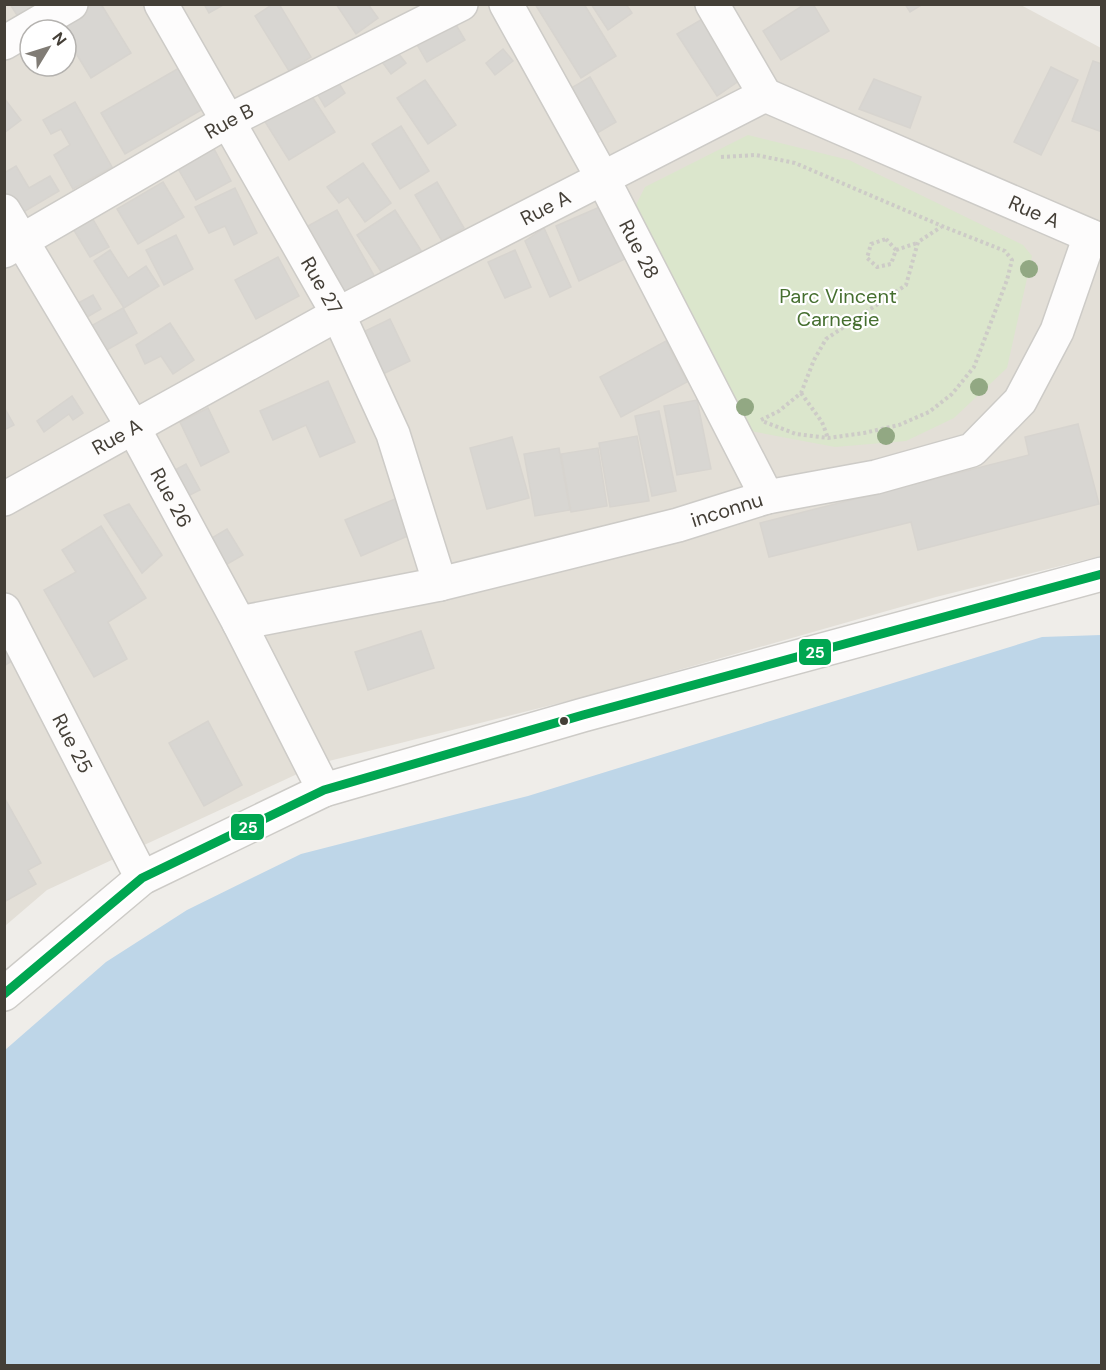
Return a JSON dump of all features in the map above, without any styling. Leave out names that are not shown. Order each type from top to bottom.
[{"type":"street","points":[[4,43],[71,4]]},
{"type":"street","name":"Rue 27","points":[[161,4],[338,314],[393,434],[440,584]]},
{"type":"street","name":"Rue B","points":[[14,246],[228,121],[461,4]]},
{"type":"street","name":"Rue 28","points":[[506,4],[602,177],[767,496]]},
{"type":"street","points":[[712,4],[765,95]]},
{"type":"street","name":"Rue A","points":[[4,499],[338,314],[765,95],[1096,239]]},
{"type":"street","name":"Rue 26","points":[[4,211],[14,246],[133,427],[239,623],[324,790]]},
{"type":"street","name":"inconnu","points":[[239,623],[440,584],[678,525],[767,496],[876,477],[972,450],[1020,401],[1057,331],[1096,239]]},
{"type":"street","points":[[4,994],[142,878],[324,790],[583,715],[1101,574]]},
{"type":"street","name":"Rue 25","points":[[4,610],[142,878]]},
{"type":"path","points":[[721,157],[756,155],[795,164],[1005,251],[1012,260],[1007,280],[974,367],[952,394],[929,412],[899,425],[828,438],[796,434],[761,420],[779,411],[801,393],[814,360],[826,339],[906,285],[918,242]]},
{"type":"path","points":[[896,250],[918,242],[942,226]]},
{"type":"path","points":[[886,239],[896,250],[891,264],[877,267],[867,258],[871,244],[886,239]]},
{"type":"path","points":[[801,393],[822,422],[828,438]]},
{"type":"shaded area","points":[[1019,4],[1101,48],[1101,556],[936,597],[584,697],[321,763],[47,890],[5,926],[5,5]]},
{"type":"green space","name":"Parc Vincent Carnegie","points":[[748,135],[849,160],[1023,245],[1032,256],[1007,368],[954,418],[906,441],[835,447],[745,430],[633,211],[645,187]]},
{"type":"water","points":[[1101,635],[1101,1365],[5,1365],[5,1050],[106,962],[187,910],[301,854],[528,796],[1042,637]]},
{"type":"building","points":[[10,4],[45,4],[23,18],[19,18]]},
{"type":"building","points":[[93,4],[101,4],[131,53],[91,78],[78,57],[78,18],[71,18]]},
{"type":"building","points":[[204,4],[225,4],[209,13]]},
{"type":"building","points":[[273,4],[279,4],[311,57],[289,71],[255,16]]},
{"type":"building","points":[[336,4],[368,4],[378,18],[356,34]]},
{"type":"building","points":[[535,4],[584,4],[616,56],[581,78]]},
{"type":"building","points":[[591,4],[626,4],[632,13],[608,30]]},
{"type":"building","points":[[805,4],[813,4],[829,31],[781,60],[763,31]]},
{"type":"building","points":[[905,4],[923,4],[910,12]]},
{"type":"building","points":[[709,15],[746,76],[717,96],[677,34]]},
{"type":"building","points":[[452,18],[465,40],[427,62],[415,41]]},
{"type":"building","points":[[391,44],[406,63],[391,74],[377,55]]},
{"type":"building","points":[[503,49],[513,61],[495,75],[486,63]]},
{"type":"building","points":[[1093,61],[1102,64],[1102,132],[1072,121]]},
{"type":"building","points":[[1051,67],[1078,80],[1041,155],[1014,142]]},
{"type":"building","points":[[179,68],[203,109],[125,154],[101,113]]},
{"type":"building","points":[[590,77],[616,122],[582,142],[556,97]]},
{"type":"building","points":[[874,79],[921,97],[910,128],[859,109]]},
{"type":"building","points":[[425,80],[456,125],[428,144],[397,98]]},
{"type":"building","points":[[338,82],[345,93],[325,107],[318,95]]},
{"type":"building","points":[[309,92],[335,132],[289,160],[264,120]]},
{"type":"building","points":[[4,98],[21,120],[4,133]]},
{"type":"building","points":[[75,102],[112,167],[73,189],[54,155],[70,145],[61,129],[51,134],[43,120]]},
{"type":"building","points":[[401,126],[429,171],[400,189],[372,144]]},
{"type":"building","points":[[212,145],[231,181],[196,200],[176,165]]},
{"type":"building","points":[[363,163],[391,203],[365,222],[348,197],[339,203],[327,187]]},
{"type":"building","points":[[16,166],[29,188],[50,176],[59,191],[15,217],[4,198],[4,173]]},
{"type":"building","points":[[163,182],[184,217],[138,244],[117,209]]},
{"type":"building","points":[[437,182],[464,228],[442,241],[415,195]]},
{"type":"building","points":[[235,188],[257,233],[234,245],[225,226],[209,233],[195,207]]},
{"type":"building","points":[[602,206],[627,258],[579,281],[556,226]]},
{"type":"building","points":[[337,210],[376,279],[336,301],[297,232]]},
{"type":"building","points":[[395,210],[422,252],[384,276],[357,235]]},
{"type":"building","points":[[88,211],[109,247],[90,257],[69,222]]},
{"type":"building","points":[[544,228],[571,287],[550,297],[525,241]]},
{"type":"building","points":[[176,235],[193,269],[164,285],[146,250]]},
{"type":"building","points":[[110,250],[128,278],[146,266],[159,286],[124,308],[94,261]]},
{"type":"building","points":[[515,250],[531,287],[505,298],[488,262]]},
{"type":"building","points":[[278,257],[299,296],[256,319],[235,280]]},
{"type":"building","points":[[93,295],[101,309],[77,323],[69,308]]},
{"type":"building","points":[[123,308],[137,333],[98,355],[84,330]]},
{"type":"building","points":[[390,319],[410,361],[381,375],[361,333]]},
{"type":"building","points":[[170,323],[194,360],[173,374],[161,356],[145,364],[136,345]]},
{"type":"building","points":[[666,341],[687,382],[621,417],[600,377]]},
{"type":"building","points":[[328,381],[355,442],[320,457],[306,425],[273,440],[260,411]]},
{"type":"building","points":[[72,396],[83,413],[73,420],[69,414],[44,432],[37,421]]},
{"type":"building","points":[[697,400],[711,469],[677,475],[664,406]]},
{"type":"building","points":[[4,407],[14,425],[4,430]]},
{"type":"building","points":[[208,408],[229,452],[201,466],[180,422]]},
{"type":"building","points":[[659,411],[676,491],[652,496],[635,416]]},
{"type":"building","points":[[1078,424],[1099,504],[918,550],[911,522],[769,557],[760,523],[1029,455],[1025,437]]},
{"type":"building","points":[[637,436],[649,501],[610,507],[599,443]]},
{"type":"building","points":[[512,437],[529,498],[487,509],[470,448]]},
{"type":"building","points":[[559,448],[570,510],[535,516],[524,454]]},
{"type":"building","points":[[598,448],[607,506],[571,512],[561,454]]},
{"type":"building","points":[[186,464],[200,490],[176,502],[162,477]]},
{"type":"building","points":[[395,499],[410,535],[361,556],[345,520]]},
{"type":"building","points":[[129,504],[162,555],[142,573],[104,515]]},
{"type":"building","points":[[101,526],[146,598],[108,622],[127,659],[94,677],[44,590],[76,572],[62,550]]},
{"type":"building","points":[[227,529],[243,555],[215,571],[200,545]]},
{"type":"building","points":[[421,631],[434,668],[368,690],[355,652]]},
{"type":"building","points":[[4,646],[12,661],[4,666]]},
{"type":"building","points":[[208,721],[242,785],[204,806],[169,743]]},
{"type":"building","points":[[4,797],[41,863],[28,870],[36,884],[4,902]]},
{"type":"transit line","name":"25","points":[[4,994],[142,878],[324,790],[583,715],[1102,574]]}]
